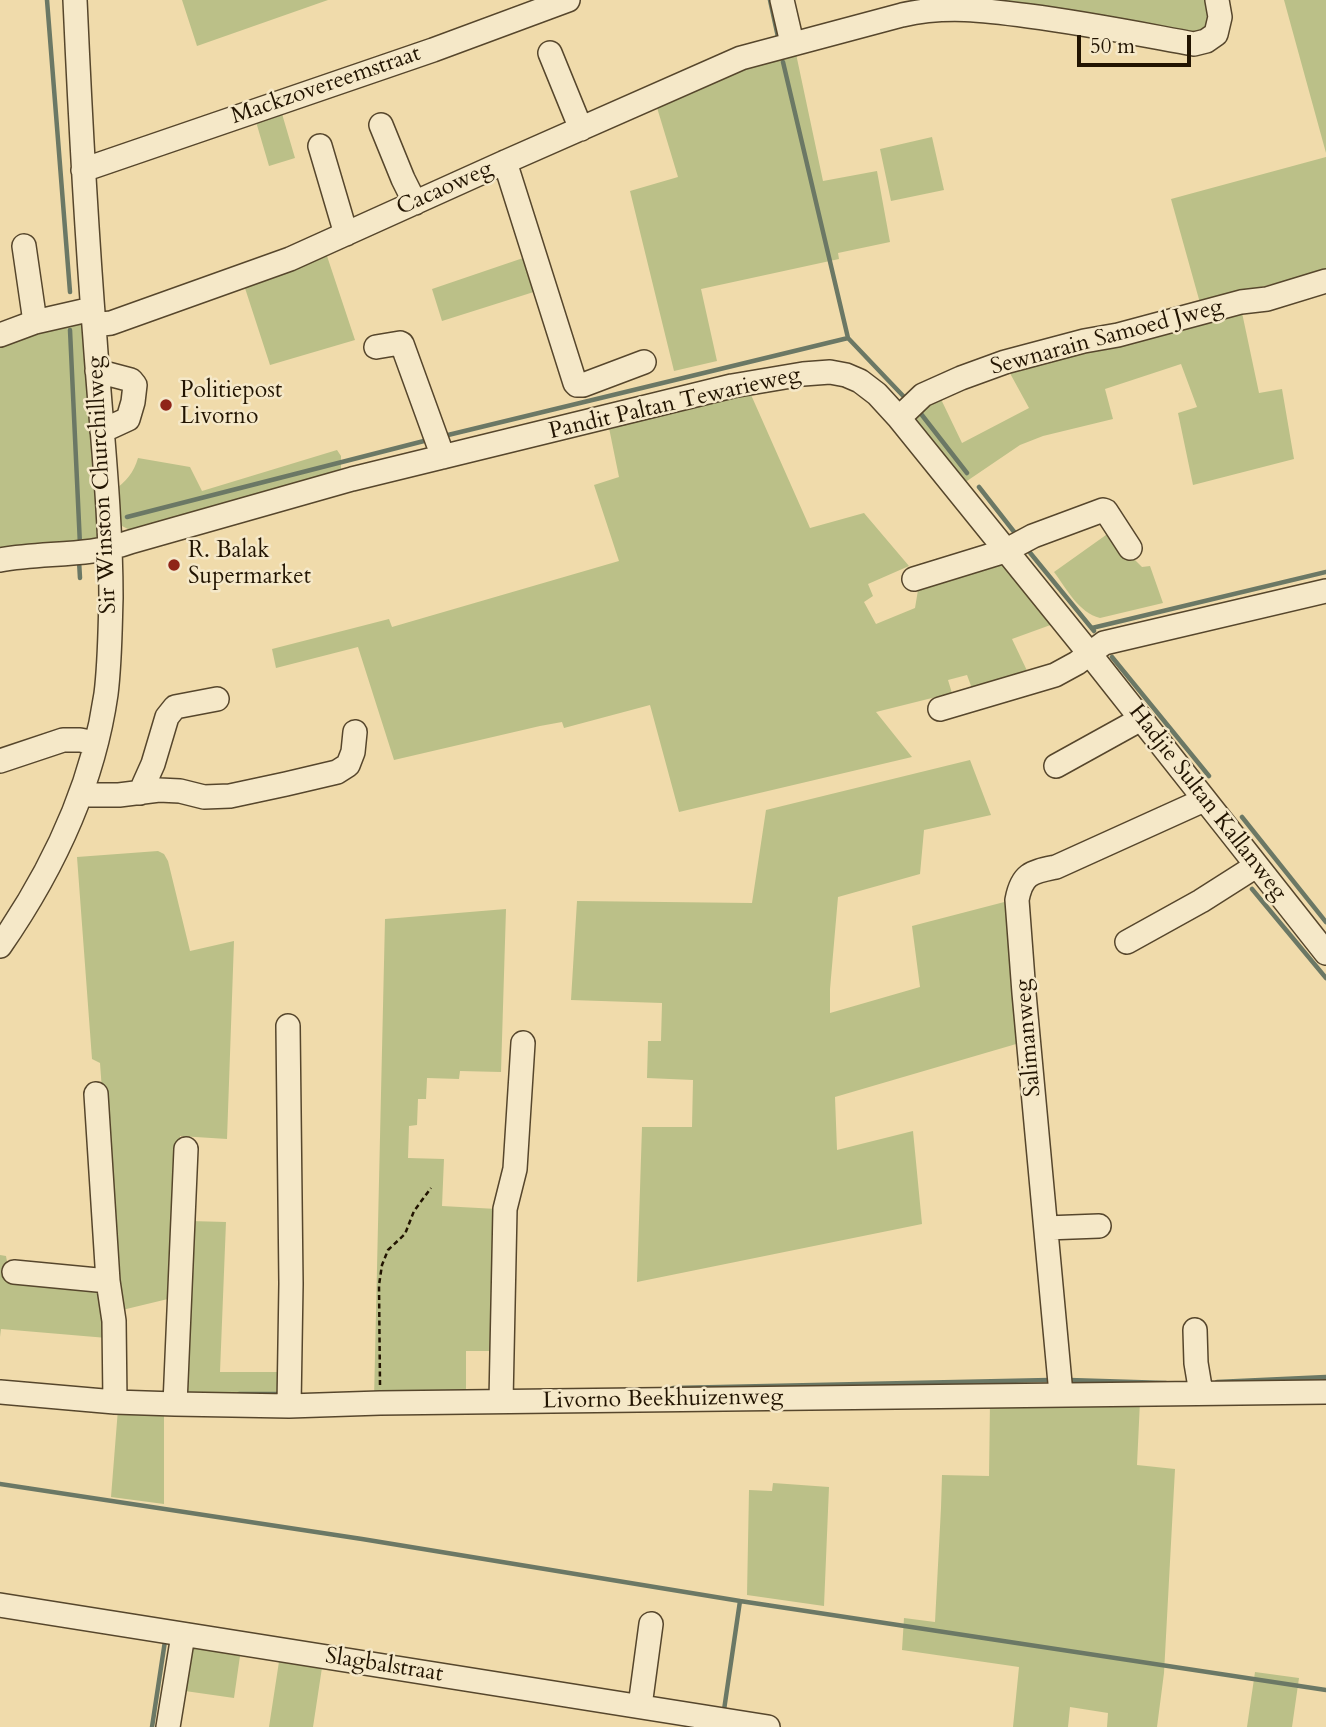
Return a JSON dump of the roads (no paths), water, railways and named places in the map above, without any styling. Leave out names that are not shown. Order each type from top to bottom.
[{"type":"street","name":"Sir Winston Churchillweg","points":[[0,946],[32,899],[58,849],[80,795],[96,743],[106,693],[111,549],[83,170],[75,0]]},
{"type":"street","name":"Mackzovereemstraat","points":[[83,170],[569,0]]},
{"type":"street","points":[[782,0],[792,44]]},
{"type":"street","name":"Cacaoweg","points":[[0,335],[35,322],[93,317],[111,323],[290,259],[741,58],[925,9],[954,8],[1053,19],[1194,44],[1206,41],[1216,34],[1220,17],[1217,0]]},
{"type":"street","points":[[550,53],[581,129]]},
{"type":"street","points":[[381,125],[415,203]]},
{"type":"street","points":[[320,146],[346,234]]},
{"type":"street","points":[[505,162],[575,383],[583,385],[644,362]]},
{"type":"street","points":[[24,246],[35,322]]},
{"type":"street","name":"Sewnarain Samoed Jweg","points":[[899,418],[923,395],[1005,362],[1241,302],[1267,299],[1326,281]]},
{"type":"street","points":[[376,347],[402,344],[443,457]]},
{"type":"street","points":[[97,371],[131,380],[135,385],[128,419],[102,431]]},
{"type":"street","name":"Pandit Paltan Tewarieweg","points":[[0,560],[111,549],[352,479],[732,386],[830,372],[860,381],[877,394],[1089,653]]},
{"type":"street","points":[[914,579],[1005,551],[1033,536],[1103,510],[1130,548]]},
{"type":"street","points":[[940,709],[1055,676],[1104,643],[1326,591]]},
{"type":"street","name":"Hadjie Sultan Kallanweg","points":[[1089,653],[1326,953]]},
{"type":"street","points":[[140,793],[153,764],[167,718],[175,708],[217,699]]},
{"type":"street","points":[[1056,766],[1141,719]]},
{"type":"street","points":[[80,795],[159,790],[180,791],[204,797],[230,796],[337,772],[348,765],[353,752],[355,732]]},
{"type":"street","points":[[0,761],[63,740],[96,743]]},
{"type":"street","name":"Salimanweg","points":[[1062,1394],[1024,993],[1017,900],[1019,890],[1026,877],[1033,872],[1056,867],[1204,800]]},
{"type":"street","points":[[1127,942],[1201,901],[1256,866]]},
{"type":"street","points":[[288,1026],[291,1284],[289,1406]]},
{"type":"street","points":[[502,1401],[505,1209],[515,1169],[523,1043]]},
{"type":"street","points":[[96,1094],[108,1281],[114,1321],[115,1402]]},
{"type":"street","points":[[175,1404],[186,1149]]},
{"type":"street","points":[[1046,1228],[1099,1226]]},
{"type":"street","points":[[14,1272],[108,1281]]},
{"type":"street","points":[[1195,1331],[1196,1363],[1201,1392]]},
{"type":"street","name":"Livorno Beekhuizenweg","points":[[0,1392],[115,1402],[289,1406],[502,1401],[1326,1392]]},
{"type":"street","name":"Slagbalstraat","points":[[0,1605],[640,1706],[710,1723],[768,1727]]},
{"type":"street","points":[[640,1706],[651,1624]]},
{"type":"street","points":[[168,1727],[183,1635]]},
{"type":"waterway","points":[[47,0],[70,292]]},
{"type":"waterway","points":[[770,0],[778,37]]},
{"type":"waterway","points":[[448,435],[848,338],[783,62]]},
{"type":"waterway","points":[[70,330],[80,545]]},
{"type":"waterway","points":[[848,338],[907,400]]},
{"type":"waterway","points":[[918,410],[967,473]]},
{"type":"waterway","points":[[127,517],[424,441]]},
{"type":"waterway","points":[[979,487],[1015,533]]},
{"type":"waterway","points":[[1027,549],[1094,631]]},
{"type":"waterway","points":[[79,561],[80,578]]},
{"type":"waterway","points":[[1092,628],[1326,572]]},
{"type":"waterway","points":[[1112,657],[1209,776]]},
{"type":"waterway","points":[[1242,817],[1326,922]]},
{"type":"waterway","points":[[1252,889],[1326,978]]},
{"type":"waterway","points":[[1217,1382],[1326,1377]]},
{"type":"waterway","points":[[673,1388],[1050,1380]]},
{"type":"waterway","points":[[1069,1380],[1166,1383]]},
{"type":"waterway","points":[[239,1394],[277,1394]]},
{"type":"waterway","points":[[0,1484],[362,1539],[740,1601],[724,1710]]},
{"type":"waterway","points":[[740,1601],[1326,1690]]},
{"type":"waterway","points":[[152,1727],[165,1641]]},
{"type":"place","name":"Politiepost Livorno","points":[[166,405]]},
{"type":"place","name":"R. Balak Supermarket","points":[[174,565]]}]
